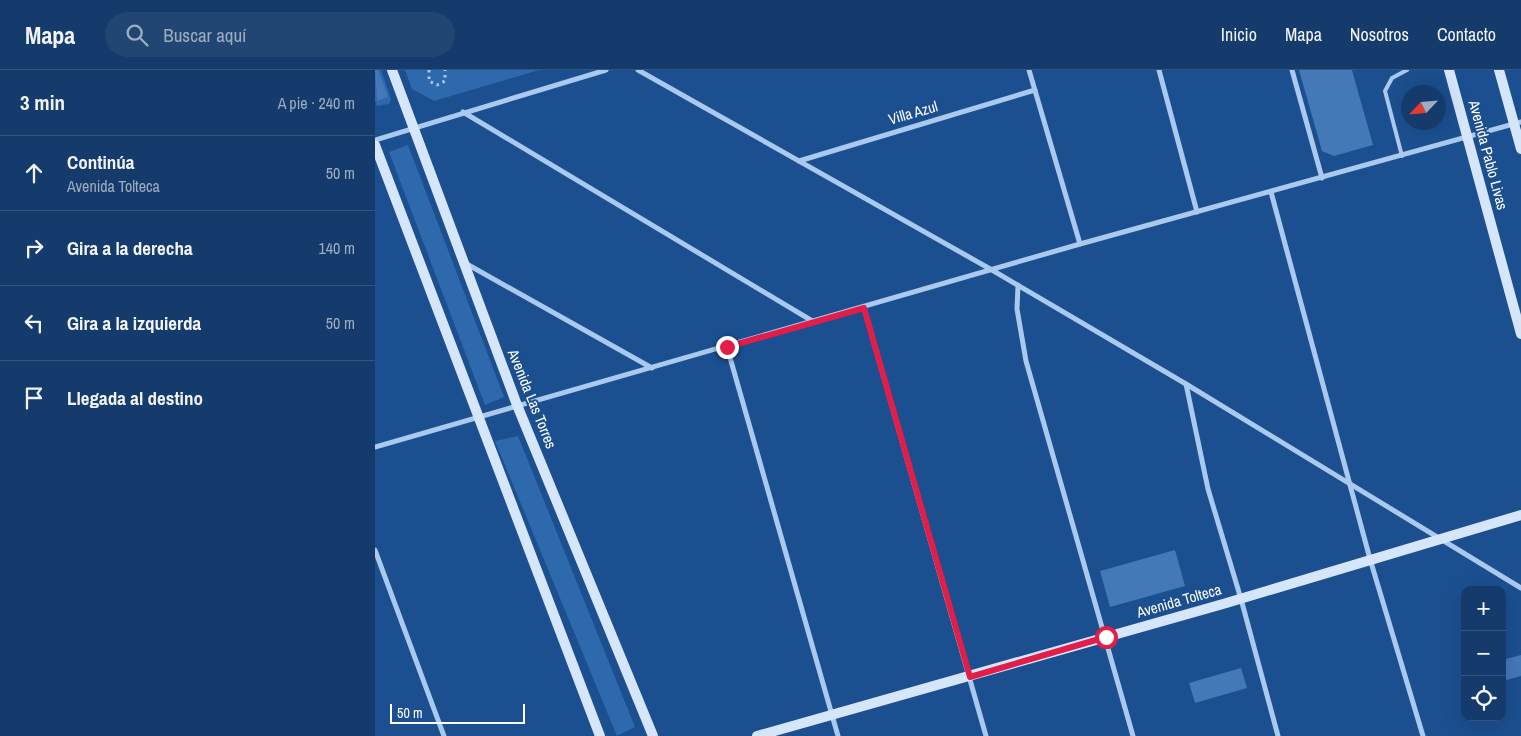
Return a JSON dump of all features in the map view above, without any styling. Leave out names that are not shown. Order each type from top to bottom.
[{"type":"street","name":"Avenida Las Torres","points":[[392,70],[412,128],[517,405],[653,736]]},
{"type":"street","points":[[375,140],[605,70]]},
{"type":"street","points":[[637,70],[1018,285],[1351,482],[1521,588]]},
{"type":"street","points":[[1029,70],[1080,244]]},
{"type":"street","points":[[1159,70],[1197,212]]},
{"type":"street","points":[[1292,70],[1322,178]]},
{"type":"street","name":"Avenida Pablo Livas","points":[[1449,70],[1521,334]]},
{"type":"street","points":[[1499,70],[1517,123],[1521,148]]},
{"type":"street","name":"Villa Azul","points":[[799,161],[1035,90]]},
{"type":"street","points":[[463,112],[814,322]]},
{"type":"street","points":[[375,447],[517,405],[864,308],[1080,244],[1517,123]]},
{"type":"street","points":[[375,145],[600,736]]},
{"type":"street","points":[[1271,192],[1351,482],[1370,560],[1423,736]]},
{"type":"street","points":[[463,262],[652,368]]},
{"type":"street","points":[[1018,285],[1017,308],[1026,361],[1133,736]]},
{"type":"street","points":[[864,308],[986,736]]},
{"type":"street","points":[[727,347],[839,736]]},
{"type":"street","points":[[1186,384],[1208,489],[1241,599],[1278,736]]},
{"type":"street","name":"Avenida Tolteca","points":[[757,736],[1241,599],[1521,515]]},
{"type":"street","points":[[375,550],[444,736]]},
{"type":"lane","points":[[1402,156],[1385,91],[1392,78],[1407,70]]},
{"type":"path","points":[[429,70],[429,81],[437,85],[445,81],[445,70]]},
{"type":"shaded area","points":[[375,70],[381,70],[391,99],[389,104],[377,106],[375,101]]},
{"type":"shaded area","points":[[405,70],[539,70],[434,101],[412,89]]},
{"type":"shaded area","points":[[408,145],[504,397],[485,405],[389,152]]},
{"type":"shaded area","points":[[518,436],[635,727],[617,736],[495,441]]},
{"type":"building","points":[[375,70],[378,70],[388,97],[377,101]]},
{"type":"building","points":[[1299,70],[1352,70],[1373,145],[1334,156],[1322,151]]},
{"type":"building","points":[[1175,550],[1185,586],[1110,607],[1100,571]]},
{"type":"building","points":[[1521,655],[1521,676],[1506,680],[1506,659]]},
{"type":"building","points":[[1241,668],[1247,688],[1195,703],[1189,683]]},
{"type":"route","points":[[727,347],[864,308],[970,677],[1106,637]]}]
